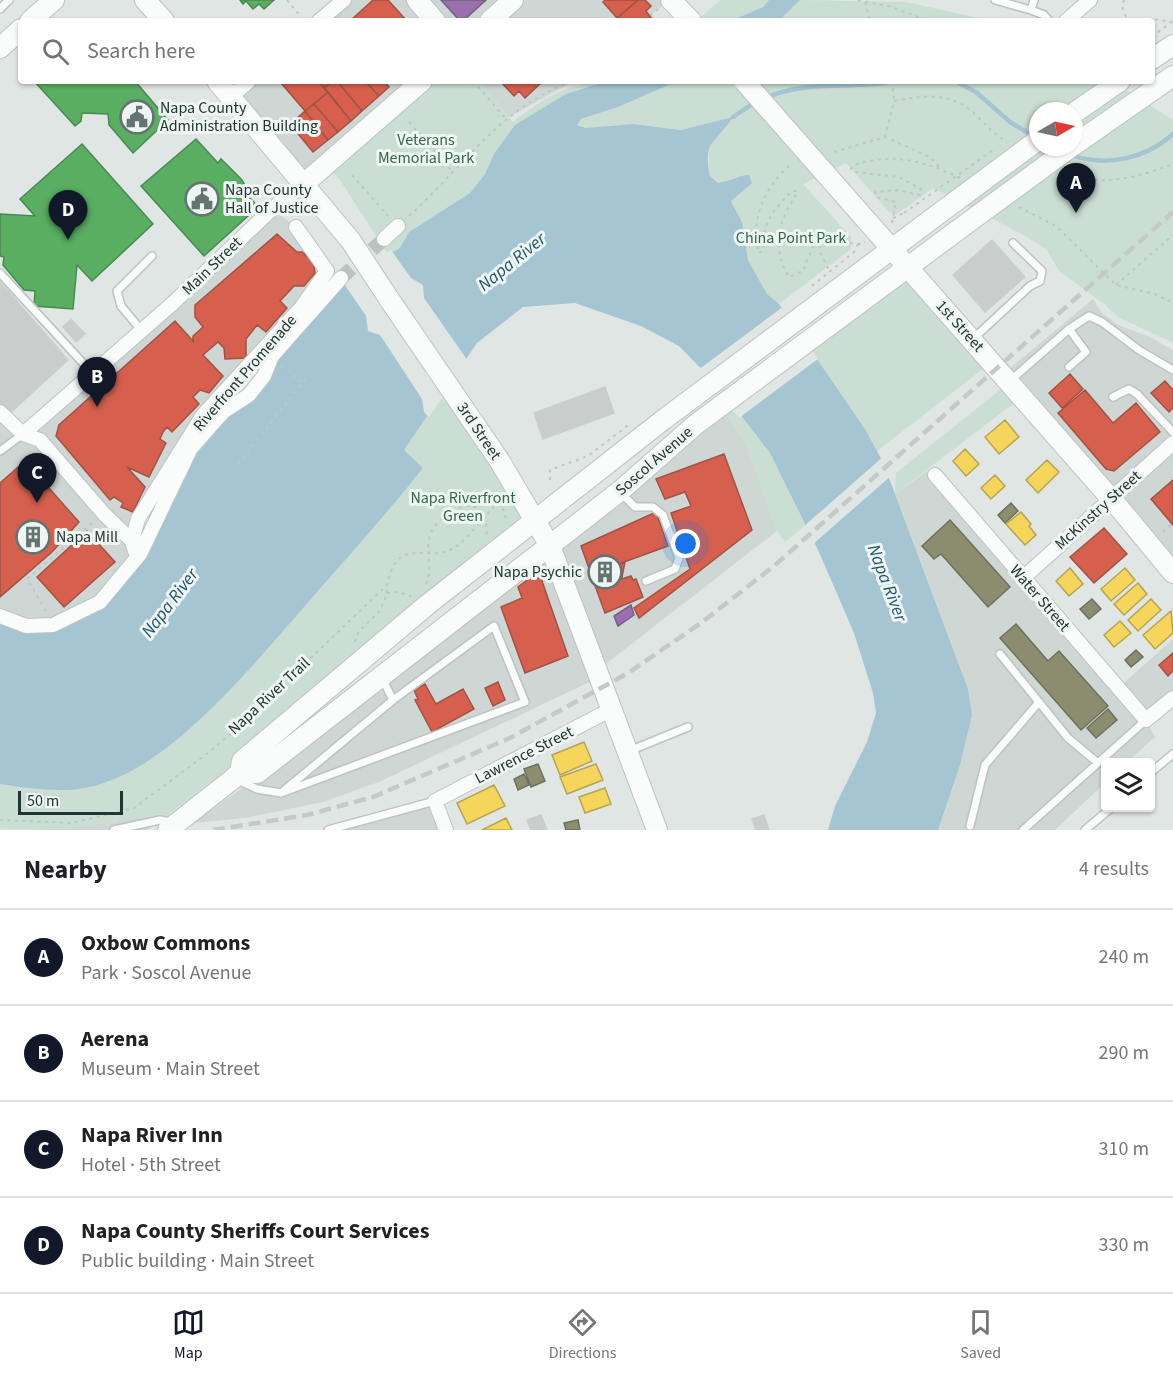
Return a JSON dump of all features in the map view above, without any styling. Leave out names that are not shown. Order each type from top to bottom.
[{"type":"main road","points":[[33,18],[54,0]]},
{"type":"main road","points":[[145,0],[161,18]]},
{"type":"main road","points":[[417,0],[432,18]]},
{"type":"main road","points":[[493,18],[511,1]]},
{"type":"main road","points":[[0,48],[18,32]]},
{"type":"main road","points":[[1155,57],[1173,45]]},
{"type":"main road","name":"Soscol Avenue","points":[[1083,138],[1168,79]]},
{"type":"main road","name":"3rd Street","points":[[220,84],[305,183],[351,241],[499,460],[536,521],[550,546],[657,830]]},
{"type":"main road","name":"Main Street","points":[[305,183],[419,84]]},
{"type":"main road","name":"1st Street","points":[[747,84],[1010,382],[1173,573]]},
{"type":"main road","points":[[1083,107],[1116,84]]},
{"type":"main road","name":"Soscol Avenue","points":[[173,826],[237,775],[242,761],[410,619],[707,387],[933,218],[1029,136]]},
{"type":"main road","name":"Soscol Avenue","points":[[237,775],[257,773],[620,491],[665,450],[721,406],[1058,156]]},
{"type":"street","points":[[323,18],[344,0]]},
{"type":"street","points":[[1069,18],[1090,0]]},
{"type":"street","points":[[231,97],[246,84]]},
{"type":"street","name":"Main Street","points":[[23,434],[94,375],[272,208],[305,183]]},
{"type":"street","points":[[384,239],[396,224]]},
{"type":"street","name":"Riverfront Promenade","points":[[132,541],[138,519],[203,415],[301,308],[327,271],[296,227]]},
{"type":"street","name":"Riverfront Promenade","points":[[0,616],[26,626],[54,625],[100,602],[140,554],[191,448],[223,412],[249,395],[264,376],[271,358],[341,278]]},
{"type":"street","points":[[0,412],[23,434],[40,440],[104,514],[132,541],[135,552],[140,554]]},
{"type":"street","name":"McKinstry Street","points":[[1023,578],[1173,443]]},
{"type":"street","name":"Water Street","points":[[935,476],[1146,720]]},
{"type":"street","points":[[1146,720],[1173,698]]},
{"type":"street","name":"Lawrence Street","points":[[435,801],[612,709]]},
{"type":"street","points":[[435,801],[446,830]]},
{"type":"lane","points":[[0,9],[9,0]]},
{"type":"lane","points":[[995,0],[1031,10],[1046,18]]},
{"type":"lane","points":[[1031,10],[1034,0]]},
{"type":"lane","points":[[972,339],[1030,286],[1040,281],[1042,271],[1013,243]]},
{"type":"lane","points":[[142,331],[121,306],[117,291],[152,256]]},
{"type":"lane","points":[[0,273],[94,375]]},
{"type":"lane","points":[[1010,382],[1028,363],[1069,329],[1089,316],[1102,322],[1139,350],[1173,370]]},
{"type":"lane","points":[[1069,329],[1086,352],[1069,367]]},
{"type":"lane","points":[[1113,397],[1129,389],[1137,394],[1173,432]]},
{"type":"lane","name":"Main Street","points":[[0,451],[23,434]]},
{"type":"lane","points":[[620,491],[635,507],[653,507],[663,515],[679,558],[675,568],[646,581]]},
{"type":"lane","points":[[237,775],[257,789],[281,793],[525,702],[494,626],[393,700],[281,793]]},
{"type":"lane","points":[[1000,654],[1068,738],[1098,763]]},
{"type":"lane","points":[[381,677],[393,700]]},
{"type":"lane","points":[[970,826],[985,765],[1039,702]]},
{"type":"lane","points":[[1023,830],[1146,720]]},
{"type":"lane","points":[[629,751],[688,727]]},
{"type":"lane","points":[[1155,769],[1173,754]]},
{"type":"lane","points":[[328,830],[435,801]]},
{"type":"lane","points":[[1085,830],[1105,812]]},
{"type":"lane","points":[[114,830],[160,820],[173,826]]},
{"type":"path","points":[[287,0],[301,16]]},
{"type":"path","points":[[858,0],[888,6],[922,18]]},
{"type":"path","points":[[1124,0],[1122,7],[1127,18]]},
{"type":"path","points":[[865,2],[869,18]]},
{"type":"path","points":[[1155,19],[1173,21]]},
{"type":"path","points":[[1155,35],[1173,21]]},
{"type":"path","points":[[475,84],[506,119]]},
{"type":"path","points":[[352,175],[396,224],[434,194],[453,171],[506,119],[569,84]]},
{"type":"path","points":[[885,137],[894,101],[891,84]]},
{"type":"path","points":[[894,101],[921,95],[938,96],[958,102],[972,112],[993,134]]},
{"type":"path","points":[[409,122],[453,171]]},
{"type":"path","points":[[834,152],[885,137],[930,158],[940,168],[904,158],[881,159],[852,166],[855,172],[899,177],[921,189],[920,195],[897,190],[875,192],[876,197],[882,200],[896,202],[893,220],[1010,139]]},
{"type":"path","points":[[1068,175],[1118,179],[1173,164]]},
{"type":"path","points":[[789,166],[771,186],[758,216],[755,232],[759,253],[764,250],[763,239],[770,215],[792,191],[797,191],[796,197],[780,228],[778,243],[780,259],[789,277],[803,271],[812,248],[820,241],[860,244],[854,252],[829,270],[806,292]]},
{"type":"path","points":[[1024,210],[1056,226],[1116,285],[1155,294],[1173,303]]},
{"type":"path","points":[[1116,285],[1173,236]]},
{"type":"path","points":[[820,241],[820,252],[829,270]]},
{"type":"path","points":[[271,358],[303,383]]},
{"type":"path","points":[[238,464],[308,376]]},
{"type":"path","points":[[550,480],[550,470],[588,456]]},
{"type":"path","name":"Napa River Trail","points":[[0,820],[72,823],[134,808],[217,746],[387,585],[390,574],[401,558],[414,552],[451,549],[499,503],[505,513],[505,524]]},
{"type":"path","points":[[425,587],[430,570],[431,532],[446,512],[470,507],[480,511],[484,516],[488,540]]},
{"type":"path","points":[[54,625],[27,579],[104,514]]},
{"type":"path","points":[[1163,532],[1172,524]]},
{"type":"path","points":[[355,648],[357,635],[380,612],[387,593],[387,585]]},
{"type":"path","points":[[387,593],[405,593],[413,598]]},
{"type":"shaded area","points":[[344,0],[671,0],[652,14],[655,18],[323,18]]},
{"type":"shaded area","points":[[246,84],[420,84],[305,183],[231,97]]},
{"type":"shaded area","points":[[482,84],[569,84],[509,117]]},
{"type":"shaded area","points":[[272,209],[296,227],[327,271],[239,377],[138,519],[135,551],[100,602],[53,625],[0,616],[0,411],[23,433]]},
{"type":"shaded area","points":[[1093,299],[1101,312],[1118,325],[1150,337],[1173,350],[1173,575],[1003,374]]},
{"type":"shaded area","points":[[721,406],[745,442],[777,531],[598,670],[600,677],[379,782],[323,802],[245,818],[193,823],[242,788],[257,773]]},
{"type":"shaded area","points":[[930,469],[1118,688],[1173,639],[1173,698],[1146,720],[1155,737],[1131,758],[1101,758],[1101,787],[1055,830],[938,830],[960,765],[972,715],[968,689],[895,494]]},
{"type":"shaded area","points":[[435,801],[446,830],[328,830]]},
{"type":"shaded area","points":[[169,814],[147,830],[55,830]]},
{"type":"green space","points":[[721,0],[769,0],[762,7],[745,16],[700,18]]},
{"type":"green space","points":[[800,0],[906,2],[978,18],[782,18]]},
{"type":"green space","name":"Veterans Memorial Park","points":[[420,84],[482,84],[513,122],[534,106],[557,93],[581,84],[598,84],[566,94],[494,154],[485,174],[470,193],[409,232],[400,248],[389,256],[340,180],[326,166]]},
{"type":"green space","name":"China Point Park","points":[[671,84],[1117,84],[1173,120],[1173,343],[1118,317],[1103,303],[1059,271],[1046,249],[1022,234],[933,188],[897,214],[889,212],[846,163],[803,184],[851,237],[851,249],[779,304],[767,294],[748,260],[742,222],[731,200],[739,193],[745,175],[728,182],[718,183],[710,176],[708,162],[710,148],[716,137],[727,127],[693,127],[681,130],[633,124],[585,128],[577,125],[581,119],[618,107]]},
{"type":"green space","points":[[908,268],[992,362],[877,451],[865,429],[805,344]]},
{"type":"green space","points":[[1010,382],[1022,397],[895,494],[896,473]]},
{"type":"green space","name":"Napa Riverfront Green","points":[[447,384],[536,521],[325,693],[169,814],[55,830],[0,829],[0,784],[38,788],[80,788],[104,783],[131,771],[159,754],[212,707],[304,607],[423,468],[404,450]]},
{"type":"green space","points":[[729,401],[770,453],[806,525],[785,542],[777,531],[745,442],[721,406]]},
{"type":"water","points":[[769,0],[800,0],[782,18],[738,18],[763,7]]},
{"type":"water","name":"Napa River","points":[[598,84],[671,84],[618,107],[581,119],[577,125],[585,128],[633,124],[681,130],[733,117],[710,149],[708,164],[710,176],[718,183],[749,175],[752,183],[731,201],[742,222],[748,260],[767,294],[779,304],[865,429],[883,462],[968,689],[972,715],[960,765],[938,830],[828,830],[835,806],[867,742],[876,713],[873,693],[854,633],[819,552],[770,453],[718,386],[679,346],[641,326],[575,303],[523,307],[477,343],[404,450],[423,468],[262,656],[186,732],[159,754],[131,771],[91,787],[52,790],[0,784],[0,621],[20,630],[97,609],[196,455],[337,288],[400,248],[409,232],[470,193],[485,174],[494,154],[515,125],[566,94]]},
{"type":"pier","points":[[391,250],[411,278],[423,285],[424,298],[468,361],[429,417],[424,412],[422,399],[380,335],[368,331],[366,316],[342,281]]},
{"type":"pier","points":[[784,306],[818,359],[739,418],[698,370]]},
{"type":"pier","points":[[884,456],[892,475],[812,545],[803,527]]},
{"type":"building: Homes","points":[[1005,420],[1019,437],[999,454],[985,437]]},
{"type":"building: Homes","points":[[965,449],[979,464],[966,476],[953,461]]},
{"type":"building: Homes","points":[[1047,460],[1059,472],[1038,493],[1026,480]]},
{"type":"building: Homes","points":[[995,475],[1005,486],[991,499],[981,488]]},
{"type":"building: Homes","points":[[1021,512],[1031,524],[1029,526],[1036,535],[1025,545],[1006,524]]},
{"type":"building: Homes","points":[[1070,568],[1083,584],[1069,596],[1056,581]]},
{"type":"building: Homes","points":[[1125,568],[1135,580],[1111,601],[1101,589]]},
{"type":"building: Homes","points":[[1138,583],[1147,594],[1124,615],[1114,604]]},
{"type":"building: Homes","points":[[1151,599],[1161,610],[1138,631],[1128,620]]},
{"type":"building: Homes","points":[[1171,611],[1173,633],[1155,649],[1143,635]]},
{"type":"building: Homes","points":[[1120,621],[1131,633],[1114,647],[1104,635]]},
{"type":"building: Homes","points":[[584,742],[592,761],[560,775],[552,755]]},
{"type":"building: Homes","points":[[596,764],[603,780],[567,794],[560,777]]},
{"type":"building: Homes","points":[[494,785],[505,806],[467,824],[457,803]]},
{"type":"building: Homes","points":[[605,788],[611,804],[585,813],[579,797]]},
{"type":"building: Homes","points":[[506,818],[512,830],[482,830]]},
{"type":"building: Shops","points":[[373,0],[388,0],[404,18],[353,18]]},
{"type":"building: Shops","points":[[605,0],[638,0],[617,18],[603,2]]},
{"type":"building: Shops","points":[[638,0],[645,0],[651,6],[646,11],[651,18],[617,18]]},
{"type":"building: Shops","points":[[282,84],[321,84],[328,92],[305,111]]},
{"type":"building: Shops","points":[[329,84],[340,84],[362,111],[351,121],[324,88]]},
{"type":"building: Shops","points":[[340,84],[368,84],[379,96],[362,111]]},
{"type":"building: Shops","points":[[368,84],[386,84],[389,87],[379,96]]},
{"type":"building: Shops","points":[[503,84],[540,84],[525,98],[519,91],[514,96]]},
{"type":"building: Shops","points":[[328,92],[351,121],[338,132],[314,104]]},
{"type":"building: Shops","points":[[314,104],[338,132],[328,140],[305,111]]},
{"type":"building: Shops","points":[[305,111],[328,140],[313,152],[290,124]]},
{"type":"building: Shops","points":[[277,234],[297,252],[302,252],[313,261],[315,273],[304,286],[294,286],[280,301],[287,308],[266,332],[257,325],[246,339],[246,358],[225,359],[224,348],[218,342],[203,355],[223,376],[209,393],[200,390],[193,397],[199,404],[172,432],[167,427],[163,432],[160,439],[166,443],[149,477],[127,467],[145,487],[133,512],[121,507],[123,503],[114,497],[110,500],[56,436],[59,425],[175,321],[193,341],[193,336],[203,327],[195,317],[195,305]]},
{"type":"building: Shops","points":[[1070,374],[1083,389],[1062,408],[1049,393]]},
{"type":"building: Shops","points":[[1165,381],[1173,390],[1173,408],[1169,412],[1151,393]]},
{"type":"building: Shops","points":[[1085,390],[1113,423],[1136,403],[1160,432],[1114,471],[1106,469],[1058,413]]},
{"type":"building: Shops","points":[[724,454],[752,530],[639,618],[634,608],[690,569],[671,513],[691,506],[685,492],[665,499],[656,479]]},
{"type":"building: Shops","name":"Napa Mill","points":[[25,461],[79,522],[52,552],[0,597],[0,483]]},
{"type":"building: Shops","points":[[1173,480],[1173,525],[1151,499]]},
{"type":"building: Shops","points":[[656,512],[668,546],[591,574],[581,546]]},
{"type":"building: Shops","points":[[1104,528],[1127,554],[1094,583],[1070,557]]},
{"type":"building: Shops","points":[[87,531],[115,562],[64,607],[37,577]]},
{"type":"building: Shops","name":"Napa Psychic","points":[[625,562],[622,577],[618,570],[593,580],[591,574]]},
{"type":"building: Shops","points":[[618,570],[622,579],[631,576],[633,580],[636,579],[643,597],[605,613],[593,580]]},
{"type":"building: Shops","points":[[530,578],[541,578],[568,656],[525,673],[501,607],[522,598],[518,587]]},
{"type":"building: Shops","points":[[1173,653],[1173,671],[1168,676],[1159,665]]},
{"type":"building: Shops","points":[[498,682],[505,700],[493,706],[485,688]]},
{"type":"building: Shops","points":[[425,684],[436,704],[463,689],[474,709],[432,732],[415,700],[418,699],[414,690]]},
{"type":"building: Offices","points":[[441,0],[486,0],[466,18],[457,18]]},
{"type":"building: Offices","points":[[631,605],[634,615],[618,626],[614,616]]},
{"type":"building: Public","points":[[240,0],[274,0],[264,9],[259,4],[253,9],[246,1],[243,4]]},
{"type":"building: Public","name":"Napa County Administration Building","points":[[37,84],[138,84],[168,120],[133,153],[109,125],[108,114],[82,113],[81,121],[75,126]]},
{"type":"building: Public","name":"Napa County Hall of Justice","points":[[196,139],[218,163],[221,159],[242,180],[247,189],[245,192],[258,207],[204,256],[141,186]]},
{"type":"building: Public","points":[[82,144],[153,224],[92,281],[77,265],[73,309],[34,306],[35,291],[24,290],[3,265],[4,257],[0,256],[0,214],[35,216],[20,199]]},
{"type":"building: Industry","points":[[1011,503],[1018,511],[1005,523],[998,515]]},
{"type":"building: Industry","points":[[950,520],[1010,587],[988,607],[941,554],[934,559],[922,546]]},
{"type":"building: Industry","points":[[1092,599],[1101,609],[1089,619],[1080,609]]},
{"type":"building: Industry","points":[[1016,624],[1048,661],[1059,651],[1108,706],[1081,730],[1000,638]]},
{"type":"building: Industry","points":[[1136,650],[1143,657],[1131,667],[1125,660]]},
{"type":"building: Industry","points":[[1108,709],[1117,720],[1096,738],[1087,728]]},
{"type":"building: Industry","points":[[538,764],[545,781],[531,787],[524,769]]},
{"type":"building: Industry","points":[[524,774],[529,785],[518,790],[514,779]]},
{"type":"building: Industry","points":[[578,820],[580,830],[566,830],[564,823]]},
{"type":"building: Other","points":[[992,240],[1025,277],[985,312],[953,275]]},
{"type":"building: Other","points":[[0,282],[68,360],[9,414],[0,404]]},
{"type":"building: Other","points":[[71,319],[85,334],[76,342],[63,327]]},
{"type":"building: Other","points":[[605,387],[614,413],[543,439],[534,413]]},
{"type":"building: Other","points":[[541,815],[547,830],[531,830],[527,820]]},
{"type":"building: Other","points":[[764,815],[769,830],[756,830],[752,819]]},
{"type":"waterway","points":[[765,98],[781,92],[813,87],[879,84]]},
{"type":"waterway","points":[[961,84],[976,92],[1010,122],[1029,134]]},
{"type":"waterway","points":[[733,117],[757,101]]},
{"type":"waterway","points":[[1076,156],[1096,160],[1124,159],[1150,150],[1173,134]]},
{"type":"tunnel","points":[[341,278],[384,239]]},
{"type":"railway","points":[[213,830],[307,815],[373,797],[510,738],[628,673],[701,623],[774,566],[1173,212]]},
{"type":"place","name":"Napa County Administration Building","points":[[137,117]]},
{"type":"place","name":"Napa County Hall of Justice","points":[[202,199]]},
{"type":"place","name":"Oxbow Commons","points":[[1076,213]]},
{"type":"place","name":"Napa County Sheriffs Court Services","points":[[68,240]]},
{"type":"place","name":"Aerena","points":[[97,407]]},
{"type":"place","name":"Napa River Inn","points":[[37,503]]},
{"type":"place","name":"Napa Mill","points":[[33,537]]},
{"type":"place","name":"Napa Psychic","points":[[605,572]]}]
